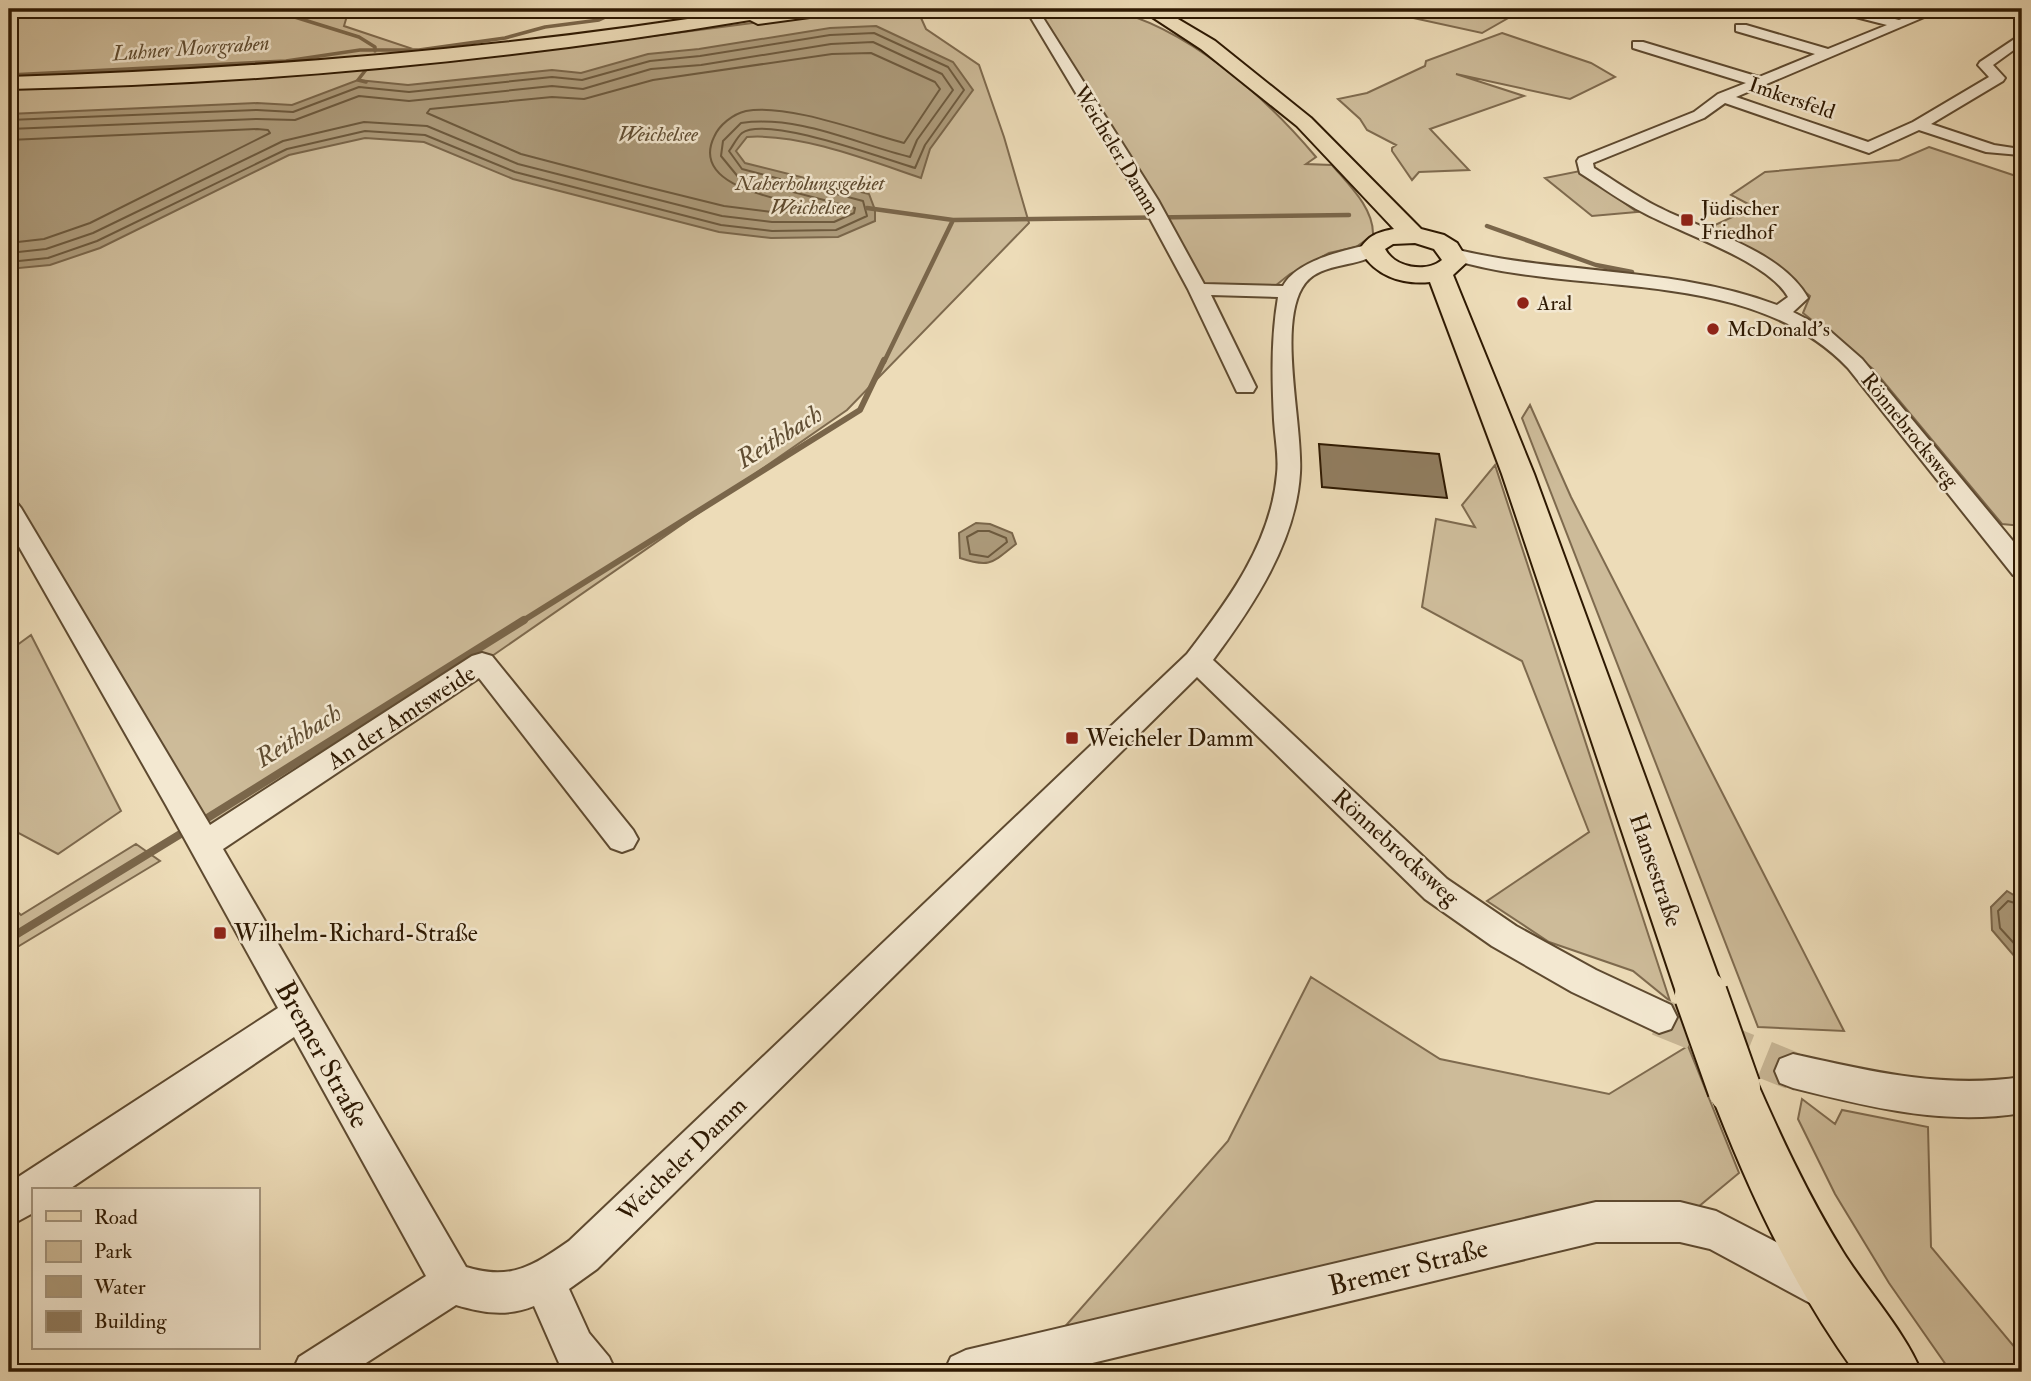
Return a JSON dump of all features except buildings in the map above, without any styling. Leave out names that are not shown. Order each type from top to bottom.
[{"type":"main road","points":[[620,34],[783,9]]},
{"type":"main road","points":[[9,83],[195,75],[448,55],[832,9]]},
{"type":"main road","points":[[1166,9],[1209,38],[1259,85]]},
{"type":"main road","points":[[1139,10],[1208,45],[1259,85]]},
{"type":"main road","points":[[448,55],[538,41],[581,31],[629,14]]},
{"type":"main road","name":"Hansestraße","points":[[1259,85],[1304,122],[1354,175],[1393,252],[1466,346]]},
{"type":"main road","points":[[1393,252],[1437,241],[1448,264]]},
{"type":"main road","points":[[1393,252],[1448,264]]},
{"type":"main road","name":"Hansestraße","points":[[1448,264],[1466,346],[1518,474],[1680,1006],[1734,1088],[1771,1175],[1802,1237],[1839,1298],[1891,1372]]},
{"type":"street","points":[[1841,9],[1900,24]]},
{"type":"street","points":[[1723,97],[1937,9]]},
{"type":"street","name":"Weicheler Damm","points":[[1034,13],[1198,289],[1245,387]]},
{"type":"street","points":[[1741,28],[1826,53]]},
{"type":"street","name":"Imkersfeld","points":[[1779,313],[1798,299],[1793,286],[1779,275],[1706,234],[1629,198],[1586,170],[1585,161],[1699,115],[1723,97],[1869,148],[1919,125],[1998,78],[1985,65],[2022,38]]},
{"type":"street","points":[[1638,45],[1759,82]]},
{"type":"street","points":[[1919,125],[1992,149],[2014,152]]},
{"type":"street","points":[[1198,289],[1288,292],[1295,281],[1318,266],[1393,252]]},
{"type":"street","name":"Rönnebrocksweg","points":[[1448,264],[1521,267],[1710,294],[1779,313],[1821,334],[1851,359],[2022,569]]},
{"type":"street","name":"Weicheler Damm","points":[[545,1283],[583,1255],[1198,661],[1226,624],[1251,582],[1275,529],[1287,492],[1284,320],[1288,292]]},
{"type":"street","name":"Bremer Straße","points":[[9,508],[453,1283]]},
{"type":"street","name":"Rönnebrocksweg","points":[[1198,661],[1436,889],[1504,936],[1584,981],[1680,1006]]},
{"type":"street","name":"An der Amtsweide","points":[[197,833],[482,663],[622,839]]},
{"type":"street","points":[[36,1188],[300,1013]]},
{"type":"street","points":[[1793,1071],[1908,1095],[1992,1099],[2022,1095]]},
{"type":"street","points":[[9,1206],[32,1191]]},
{"type":"street","name":"Bremer Straße","points":[[966,1372],[1597,1222],[1680,1222],[1716,1231],[1839,1298]]},
{"type":"street","points":[[314,1372],[453,1283],[481,1294],[514,1293],[545,1283],[574,1348],[594,1372]]},
{"type":"green space","points":[[9,9],[349,9],[344,26],[410,48],[392,55],[176,72],[9,79]]},
{"type":"green space","name":"Naherholungsgebiet Weichelsee","points":[[859,9],[917,9],[926,29],[979,65],[1004,137],[1029,223],[847,410],[482,663],[204,845],[9,508],[9,85],[246,76],[514,54]]},
{"type":"green space","points":[[1031,9],[1107,9],[1137,18],[1194,47],[1248,88],[1296,134],[1316,157],[1306,164],[1332,165],[1365,206],[1373,235],[1356,247],[1329,253],[1290,274],[1270,290],[1198,289],[1149,200]]},
{"type":"green space","points":[[1372,9],[1524,9],[1482,33]]},
{"type":"green space","points":[[1502,33],[1591,63],[1615,77],[1570,99],[1456,74],[1524,96],[1430,129],[1469,170],[1419,172],[1412,180],[1392,151],[1396,145],[1367,130],[1360,119],[1338,99],[1367,93],[1425,66],[1426,61]]},
{"type":"green space","points":[[1929,147],[2022,178],[2022,526],[2002,524],[1873,369],[1803,313],[1810,296],[1775,267],[1702,231],[1754,207],[1731,195],[1765,172],[1899,160]]},
{"type":"green space","points":[[1580,171],[1637,212],[1592,216],[1545,178]]},
{"type":"green space","points":[[1530,405],[1571,497],[1844,1031],[1758,1027],[1522,418]]},
{"type":"green space","points":[[1495,465],[1670,1001],[1633,971],[1549,942],[1487,901],[1589,832],[1522,661],[1422,607],[1436,519],[1475,527],[1462,505]]},
{"type":"green space","points":[[31,635],[121,811],[58,854],[9,828],[9,651]]},
{"type":"green space","points":[[136,844],[160,861],[9,952],[9,904],[21,915]]},
{"type":"green space","points":[[1311,977],[1440,1059],[1609,1094],[1688,1046],[1739,1173],[1680,1222],[1040,1355],[1228,1141]]},
{"type":"green space","points":[[1802,1099],[1835,1124],[1842,1110],[1928,1127],[1931,1247],[2022,1356],[2022,1372],[1951,1372],[1889,1283],[1835,1194],[1798,1119]]},
{"type":"water","name":"Weichelsee","points":[[876,26],[953,62],[973,90],[930,149],[921,178],[835,150],[790,139],[747,137],[736,151],[745,163],[869,194],[875,210],[875,221],[838,237],[771,238],[719,232],[513,179],[424,142],[365,138],[289,155],[100,248],[50,265],[9,269],[9,114],[257,103],[292,105],[358,80],[408,85],[552,70],[581,73],[648,54],[699,49],[830,28]]},
{"type":"water","points":[[976,523],[990,524],[1012,533],[1016,544],[990,562],[978,563],[960,558],[959,533]]},
{"type":"water","points":[[2007,891],[2022,900],[2022,960],[2015,957],[1992,930],[1991,907]]},
{"type":"waterway","points":[[269,9],[359,37],[375,47],[375,50]]},
{"type":"waterway","name":"Reithbach","points":[[375,50],[419,50],[505,38],[545,27],[599,20],[623,9]]},
{"type":"waterway","name":"Luhner Moorgraben","points":[[9,75],[286,61],[375,50]]},
{"type":"waterway","name":"Reithbach","points":[[366,82],[358,80],[368,67]]},
{"type":"waterway","name":"Reithbach","points":[[867,208],[953,220]]},
{"type":"waterway","points":[[953,220],[1349,215]]},
{"type":"waterway","name":"Reithbach","points":[[884,362],[953,220]]},
{"type":"waterway","points":[[1487,226],[1596,265],[1632,272]]},
{"type":"waterway","name":"Reithbach","points":[[521,622],[860,410],[884,360]]},
{"type":"waterway","name":"Reithbach","points":[[201,822],[524,620]]},
{"type":"waterway","name":"Reithbach","points":[[9,939],[187,830]]},
{"type":"tunnel","points":[[1659,1017],[1793,1071]]},
{"type":"place","name":"Jüdischer Friedhof","points":[[1687,220]]},
{"type":"place","name":"Aral","points":[[1523,303]]},
{"type":"place","name":"McDonald's","points":[[1713,329]]},
{"type":"place","name":"Weicheler Damm","points":[[1072,738]]},
{"type":"place","name":"Wilhelm-Richard-Straße","points":[[220,933]]}]
